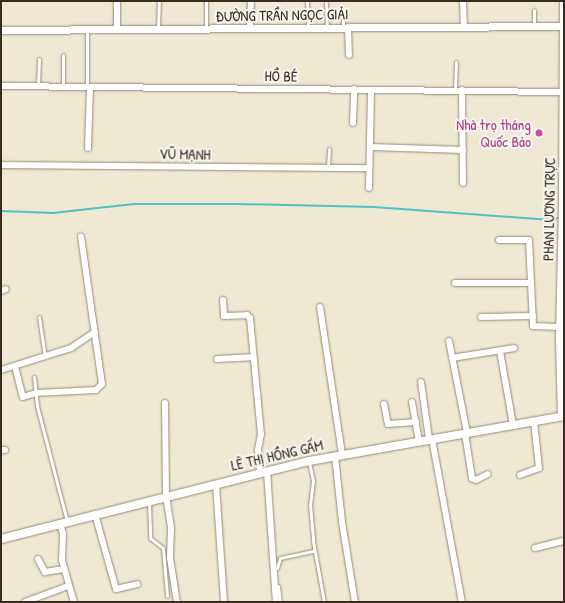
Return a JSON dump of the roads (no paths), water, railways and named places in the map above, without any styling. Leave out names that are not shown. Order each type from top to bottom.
[{"type":"main road","name":"LÊ THỊ HỒNG GẤM","points":[[1,539],[263,471],[309,461],[562,416]]},
{"type":"street","points":[[116,1],[117,30]]},
{"type":"street","points":[[250,28],[251,1]]},
{"type":"street","points":[[464,1],[464,26]]},
{"type":"street","name":"PHAN LƯƠNG TRỰC","points":[[562,416],[559,327],[562,235],[563,1]]},
{"type":"street","name":"ĐƯỜNG TRẦN NGỌC GIẢI","points":[[1,30],[562,26]]},
{"type":"street","points":[[346,27],[349,55]]},
{"type":"street","name":"HỒ BÉ","points":[[1,86],[563,91]]},
{"type":"street","points":[[88,87],[88,148]]},
{"type":"street","points":[[353,122],[354,90]]},
{"type":"street","points":[[369,188],[371,90]]},
{"type":"street","points":[[458,90],[464,150],[462,183]]},
{"type":"street","points":[[370,147],[464,150]]},
{"type":"street","name":"VŨ MẠNH","points":[[1,165],[369,168]]},
{"type":"street","points":[[15,366],[23,397],[36,393],[99,388],[102,381],[81,236]]},
{"type":"street","points":[[498,240],[529,240],[534,328],[559,327]]},
{"type":"street","points":[[455,283],[531,283]]},
{"type":"street","points":[[223,300],[224,316],[247,315],[250,318],[252,357],[261,434],[258,450],[263,471],[276,602]]},
{"type":"street","points":[[320,307],[338,456],[342,522],[355,602]]},
{"type":"street","points":[[481,317],[533,316]]},
{"type":"street","points":[[1,370],[45,358],[71,348],[95,332]]},
{"type":"street","points":[[449,341],[466,433],[472,478],[476,480],[488,474]]},
{"type":"street","points":[[452,358],[514,348]]},
{"type":"street","points":[[500,351],[513,425]]},
{"type":"street","points":[[217,359],[252,357]]},
{"type":"street","points":[[420,382],[462,602]]},
{"type":"street","points":[[412,402],[419,441]]},
{"type":"street","points":[[165,403],[166,496],[171,528],[170,558],[177,602]]},
{"type":"street","points":[[384,404],[388,424],[416,422]]},
{"type":"street","points":[[520,475],[539,468],[534,421]]},
{"type":"street","points":[[216,484],[224,602]]},
{"type":"street","points":[[94,514],[116,589],[137,584]]},
{"type":"street","points":[[63,522],[64,569],[74,602]]},
{"type":"street","points":[[535,548],[564,541]]},
{"type":"street","points":[[38,559],[45,572],[64,569]]},
{"type":"street","points":[[25,602],[68,586]]},
{"type":"lane","points":[[158,29],[159,1]]},
{"type":"lane","points":[[206,1],[206,29]]},
{"type":"lane","points":[[307,1],[308,27]]},
{"type":"lane","points":[[326,2],[327,28]]},
{"type":"lane","points":[[534,10],[534,26]]},
{"type":"lane","points":[[343,18],[346,27]]},
{"type":"lane","points":[[87,30],[88,87]]},
{"type":"lane","points":[[63,55],[63,87]]},
{"type":"lane","points":[[38,87],[39,59]]},
{"type":"lane","points":[[456,62],[458,90]]},
{"type":"lane","points":[[328,149],[328,168]]},
{"type":"lane","points":[[39,317],[45,358]]},
{"type":"lane","points":[[34,377],[63,522]]},
{"type":"lane","points":[[309,461],[313,480],[310,504],[314,551],[324,602]]},
{"type":"lane","points":[[149,500],[150,538],[163,548],[167,596]]},
{"type":"lane","points":[[280,602],[276,568],[279,559],[314,551]]},
{"type":"waterway","points":[[1,211],[53,213],[133,204],[238,204],[374,207],[551,220],[558,218]]},
{"type":"place","name":"Nhà trọ tháng Quốc Bảo","points":[[539,133]]}]
